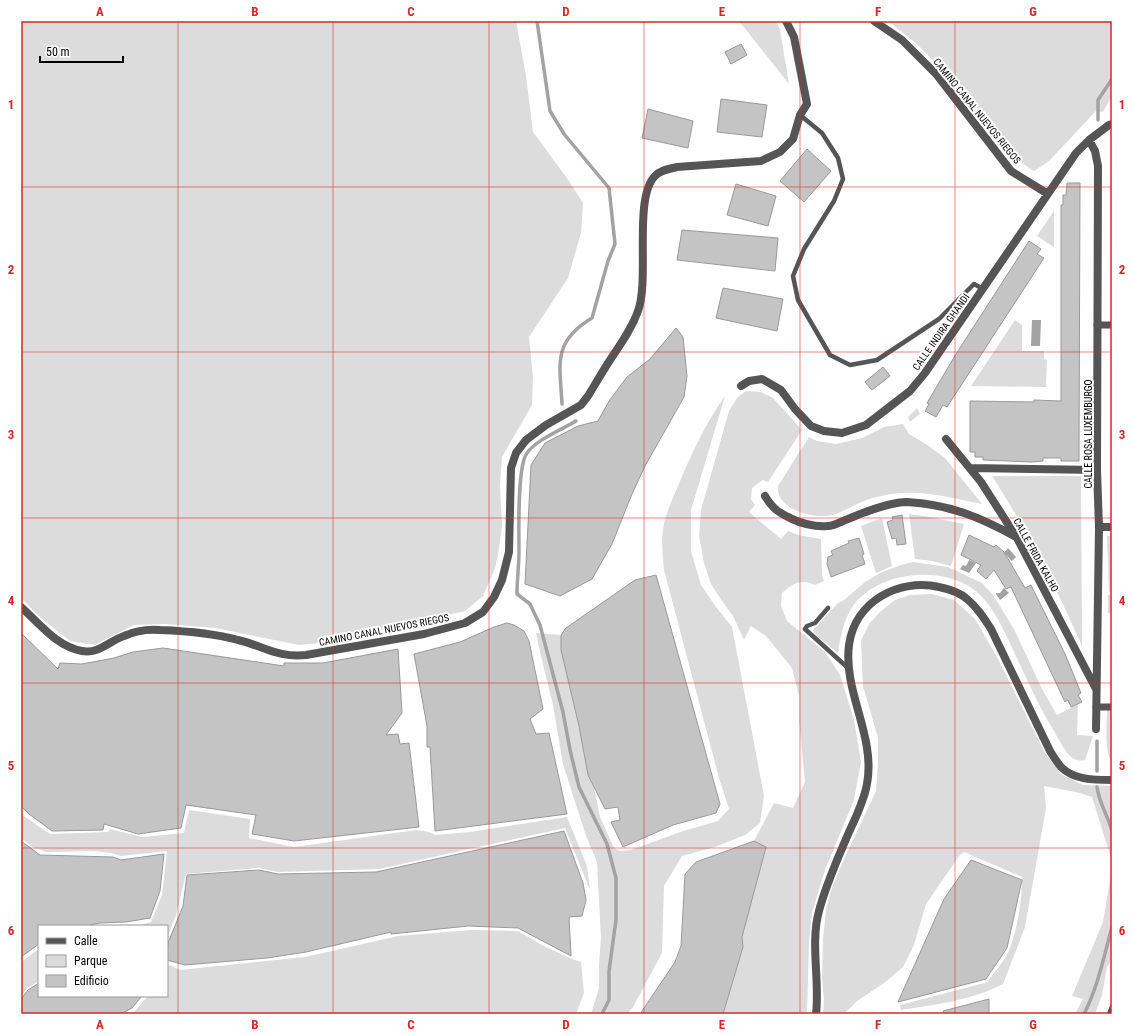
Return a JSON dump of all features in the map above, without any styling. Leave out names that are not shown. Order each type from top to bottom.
[{"type":"street","name":"CAMINO CANAL NUEVOS RIEGOS","points":[[21,607],[60,643],[83,651],[102,648],[123,636],[138,631],[159,630],[206,634],[238,640],[282,655],[294,656],[306,656],[424,634],[465,623],[483,612],[494,597],[502,580],[509,552],[512,468],[516,453],[526,440],[546,425],[581,405],[632,326],[639,310],[642,281],[643,224],[646,196],[649,185],[655,175],[665,170],[677,167],[761,161],[780,152],[793,139],[800,115],[806,104],[794,37],[786,21]]},
{"type":"street","name":"CAMINO CANAL NUEVOS RIEGOS","points":[[874,21],[902,40],[937,75],[1011,171],[1048,194]]},
{"type":"street","name":"CALLE INDIRA GHANDI","points":[[741,386],[748,381],[762,379],[781,390],[795,409],[811,426],[824,431],[842,433],[866,425],[910,391],[925,373],[1076,153],[1089,140],[1112,124]]},
{"type":"street","name":"CALLE ROSA LUXEMBURGO","points":[[1089,140],[1095,151],[1098,166],[1097,470],[1099,527],[1096,729]]},
{"type":"street","points":[[1098,325],[1112,325]]},
{"type":"street","name":"CALLE FRIDA KALHO","points":[[946,439],[981,482],[1017,538],[1096,690]]},
{"type":"street","points":[[970,468],[1097,470]]},
{"type":"street","points":[[766,496],[771,506],[785,516],[802,523],[829,526],[869,510],[904,502],[932,505],[960,511],[990,523],[1017,538]]},
{"type":"street","points":[[1099,527],[1112,527]]},
{"type":"street","points":[[816,1014],[816,942],[818,914],[826,884],[861,805],[867,785],[869,763],[868,745],[848,668],[849,644],[854,626],[866,607],[884,594],[905,586],[927,584],[948,589],[966,598],[981,613],[991,629],[1050,751],[1061,767],[1077,777],[1094,780],[1112,780]]},
{"type":"street","points":[[1096,707],[1112,707]]},
{"type":"lane","points":[[800,115],[822,133],[838,158],[843,179],[834,201],[804,249],[793,276],[798,300],[830,354],[850,365],[877,360],[939,320],[974,284],[983,288]]},
{"type":"lane","points":[[828,608],[815,623],[807,626],[805,629],[848,668]]},
{"type":"lane","points":[[1109,1014],[1112,1007]]},
{"type":"green space","points":[[21,21],[516,21],[526,76],[533,132],[569,181],[583,203],[581,233],[568,278],[529,337],[533,377],[532,405],[502,457],[500,485],[502,526],[495,568],[483,596],[465,611],[329,642],[299,645],[215,628],[166,624],[134,625],[95,645],[70,641],[42,619],[21,598]]},
{"type":"green space","points":[[739,21],[776,21],[780,30],[789,84]]},
{"type":"green space","points":[[888,21],[1112,21],[1112,96],[1103,112],[1096,111],[1049,161],[1034,171],[1011,156],[971,99],[917,44]]},
{"type":"green space","points":[[1054,211],[1054,247],[1037,236]]},
{"type":"green space","points":[[1015,320],[1022,325],[1022,351],[1044,351],[1044,359],[1047,360],[1046,387],[971,386]]},
{"type":"green space","points":[[746,391],[761,392],[773,398],[802,430],[768,482],[763,480],[752,488],[751,499],[755,505],[749,512],[781,539],[788,531],[798,535],[821,539],[822,575],[824,581],[815,585],[801,582],[789,587],[782,593],[781,606],[787,621],[825,652],[840,675],[854,720],[861,762],[854,800],[825,870],[812,913],[809,942],[807,1014],[723,1014],[743,948],[742,937],[765,847],[754,841],[774,803],[793,808],[805,782],[799,720],[799,696],[792,668],[766,636],[751,626],[744,640],[733,616],[711,584],[704,563],[699,536],[701,510],[729,411],[737,398]]},
{"type":"green space","points":[[725,396],[691,510],[691,551],[701,585],[732,627],[764,796],[760,823],[745,835],[715,847],[682,856],[664,886],[662,953],[633,1007],[627,1014],[591,1014],[599,988],[601,938],[597,862],[586,836],[563,764],[553,705],[536,633],[561,635],[561,650],[579,726],[588,775],[594,787],[600,817],[614,848],[620,851],[631,850],[683,831],[718,821],[729,809],[719,778],[664,570],[662,535],[671,502],[693,451]]},
{"type":"green space","points":[[917,408],[920,414],[910,422],[908,417]]},
{"type":"green space","points":[[903,424],[909,434],[945,458],[982,504],[933,494],[899,493],[888,494],[864,501],[837,514],[821,516],[800,512],[782,501],[778,492],[778,486],[809,437],[817,441],[836,444],[862,438],[884,427]]},
{"type":"green space","points":[[992,476],[1081,476],[1082,646],[1040,559]]},
{"type":"green space","points":[[909,514],[964,524],[951,566],[932,561],[915,559]]},
{"type":"green space","points":[[882,518],[892,566],[876,573],[861,526]]},
{"type":"green space","points":[[1107,536],[1112,536],[1112,592],[1109,592]]},
{"type":"green space","points":[[913,562],[948,567],[982,583],[993,595],[1014,629],[1042,689],[1057,715],[1078,704],[1077,735],[1093,736],[1085,760],[1073,758],[1068,754],[1062,745],[1039,703],[1006,634],[990,606],[972,588],[956,580],[937,576],[918,575],[899,578],[881,584],[865,593],[853,606],[847,616],[838,653],[817,636],[813,630],[838,603],[844,600],[865,582],[880,573]]},
{"type":"green space","points":[[932,594],[954,600],[975,619],[998,659],[1045,753],[1061,774],[1083,785],[1112,786],[1112,861],[1092,797],[1080,793],[1044,786],[1046,808],[1025,927],[1003,984],[991,990],[966,998],[901,1010],[900,1005],[988,982],[1006,957],[1010,948],[1019,913],[1022,877],[964,852],[959,856],[926,904],[914,945],[903,967],[884,983],[857,1001],[844,1014],[823,1013],[823,939],[826,910],[830,893],[844,859],[876,791],[878,738],[863,686],[861,641],[869,624],[881,611],[895,600],[910,595]]},
{"type":"green space","points":[[1108,595],[1112,595],[1112,613],[1108,613]]},
{"type":"green space","points":[[1107,710],[1112,710],[1112,762],[1109,758],[1107,745]]},
{"type":"green space","points":[[189,810],[250,819],[249,838],[294,847],[416,830],[429,832],[435,835],[470,832],[567,817],[587,866],[590,890],[565,828],[379,869],[278,872],[259,868],[186,874],[176,915],[168,935],[168,925],[140,925],[151,922],[162,895],[167,851],[121,856],[95,851],[46,852],[31,846],[21,838],[21,814],[50,834],[108,832],[110,829],[142,837],[184,833]]},
{"type":"green space","points":[[1112,867],[1112,959],[1107,967],[1102,995],[1095,1014],[1075,1014],[1083,999],[1072,996],[1103,922]]},
{"type":"green space","points":[[471,930],[518,931],[542,945],[581,962],[584,993],[576,1014],[131,1014],[147,997],[168,997],[168,964],[180,970],[305,957],[398,936]]},
{"type":"green space","points":[[38,950],[38,982],[27,988],[21,996],[21,962]]},
{"type":"shaded area","points":[[1032,320],[1041,320],[1040,346],[1031,346]]},
{"type":"shaded area","points":[[1008,548],[1016,557],[1012,561],[1004,553]]},
{"type":"shaded area","points":[[969,560],[976,563],[969,573],[960,569],[963,565],[966,566]]},
{"type":"shaded area","points":[[1004,588],[1009,593],[1000,600],[996,593],[1000,593]]},
{"type":"building","points":[[741,44],[747,55],[731,64],[725,52]]},
{"type":"building","points":[[721,99],[767,105],[762,137],[717,132]]},
{"type":"building","points":[[648,109],[693,121],[688,148],[642,138]]},
{"type":"building","points":[[807,149],[831,171],[804,202],[780,181]]},
{"type":"building","points":[[1067,183],[1080,183],[1079,461],[1061,461],[1061,458],[1043,458],[1043,461],[1031,462],[983,460],[983,457],[975,457],[975,452],[970,452],[970,401],[1061,401],[1061,205],[1063,205],[1063,195],[1066,195]]},
{"type":"building","points":[[736,184],[776,196],[768,226],[727,215]]},
{"type":"building","points":[[682,230],[778,238],[775,271],[677,260]]},
{"type":"building","points":[[1029,241],[1041,249],[1037,254],[1044,258],[947,407],[943,405],[936,417],[925,411],[929,404],[927,403],[956,354]]},
{"type":"building","points":[[723,288],[783,299],[777,331],[716,318]]},
{"type":"building","points":[[676,328],[683,337],[687,376],[684,397],[645,466],[612,544],[592,579],[560,596],[525,584],[531,465],[545,443],[578,426],[598,421],[609,401],[627,377],[650,359]]},
{"type":"building","points":[[883,367],[890,376],[872,390],[865,382]]},
{"type":"building","points":[[902,515],[906,544],[897,545],[896,538],[892,539],[887,522],[893,520],[892,517]]},
{"type":"building","points":[[969,535],[994,547],[996,545],[1004,552],[1025,588],[1031,585],[1065,654],[1081,693],[1078,695],[1082,702],[1071,707],[1068,700],[1065,702],[1011,587],[1006,589],[994,570],[986,579],[977,571],[981,565],[961,555]]},
{"type":"building","points":[[859,538],[864,554],[862,555],[865,564],[831,577],[827,564],[828,557],[833,555],[831,551],[849,543],[848,541]]},
{"type":"building","points":[[656,575],[720,804],[716,813],[673,825],[623,847],[611,822],[620,820],[618,807],[605,809],[588,775],[579,726],[561,650],[561,635],[566,628],[635,580]]},
{"type":"building","points":[[507,623],[524,631],[529,641],[543,709],[530,719],[536,734],[549,733],[567,814],[435,831],[430,747],[427,747],[427,726],[414,654],[460,642]]},
{"type":"building","points":[[21,633],[58,669],[60,663],[82,664],[114,658],[133,652],[163,648],[284,666],[284,663],[323,663],[398,649],[402,713],[386,735],[398,734],[400,744],[409,743],[419,827],[294,841],[252,834],[256,815],[186,805],[181,828],[138,834],[104,824],[103,830],[52,831],[29,814],[21,806]]},
{"type":"building","points":[[564,831],[583,883],[586,900],[582,916],[569,917],[571,956],[518,928],[468,926],[391,934],[391,932],[306,952],[267,958],[185,965],[168,960],[168,943],[183,906],[187,875],[259,870],[278,874],[376,872]]},
{"type":"building","points":[[21,841],[40,855],[113,857],[121,860],[164,854],[160,891],[150,918],[91,925],[38,925],[38,945],[21,957]]},
{"type":"building","points":[[754,841],[766,847],[742,937],[743,947],[723,1014],[640,1014],[675,962],[681,946],[685,874],[696,862]]},
{"type":"building","points":[[971,860],[1022,880],[1007,948],[986,979],[898,1002],[944,899]]},
{"type":"building","points":[[38,984],[38,997],[141,997],[132,1008],[121,1014],[21,1014],[21,999],[28,990]]},
{"type":"building","points":[[989,999],[989,1014],[944,1014],[943,1011]]},
{"type":"waterway","points":[[537,21],[550,111],[564,134],[609,188],[615,244],[608,261],[592,318],[579,327],[564,345],[560,366],[562,404]]},
{"type":"waterway","points":[[1098,120],[1098,100],[1112,79]]},
{"type":"waterway","points":[[575,421],[536,444],[527,453],[524,460],[519,500],[517,594],[530,604],[540,625],[563,712],[579,787],[607,844],[616,878],[616,920],[609,971],[609,1000],[602,1014]]},
{"type":"waterway","points":[[1097,741],[1097,771]]},
{"type":"waterway","points":[[1097,787],[1112,831]]},
{"type":"waterway","points":[[1084,1014],[1097,982],[1112,927]]}]
